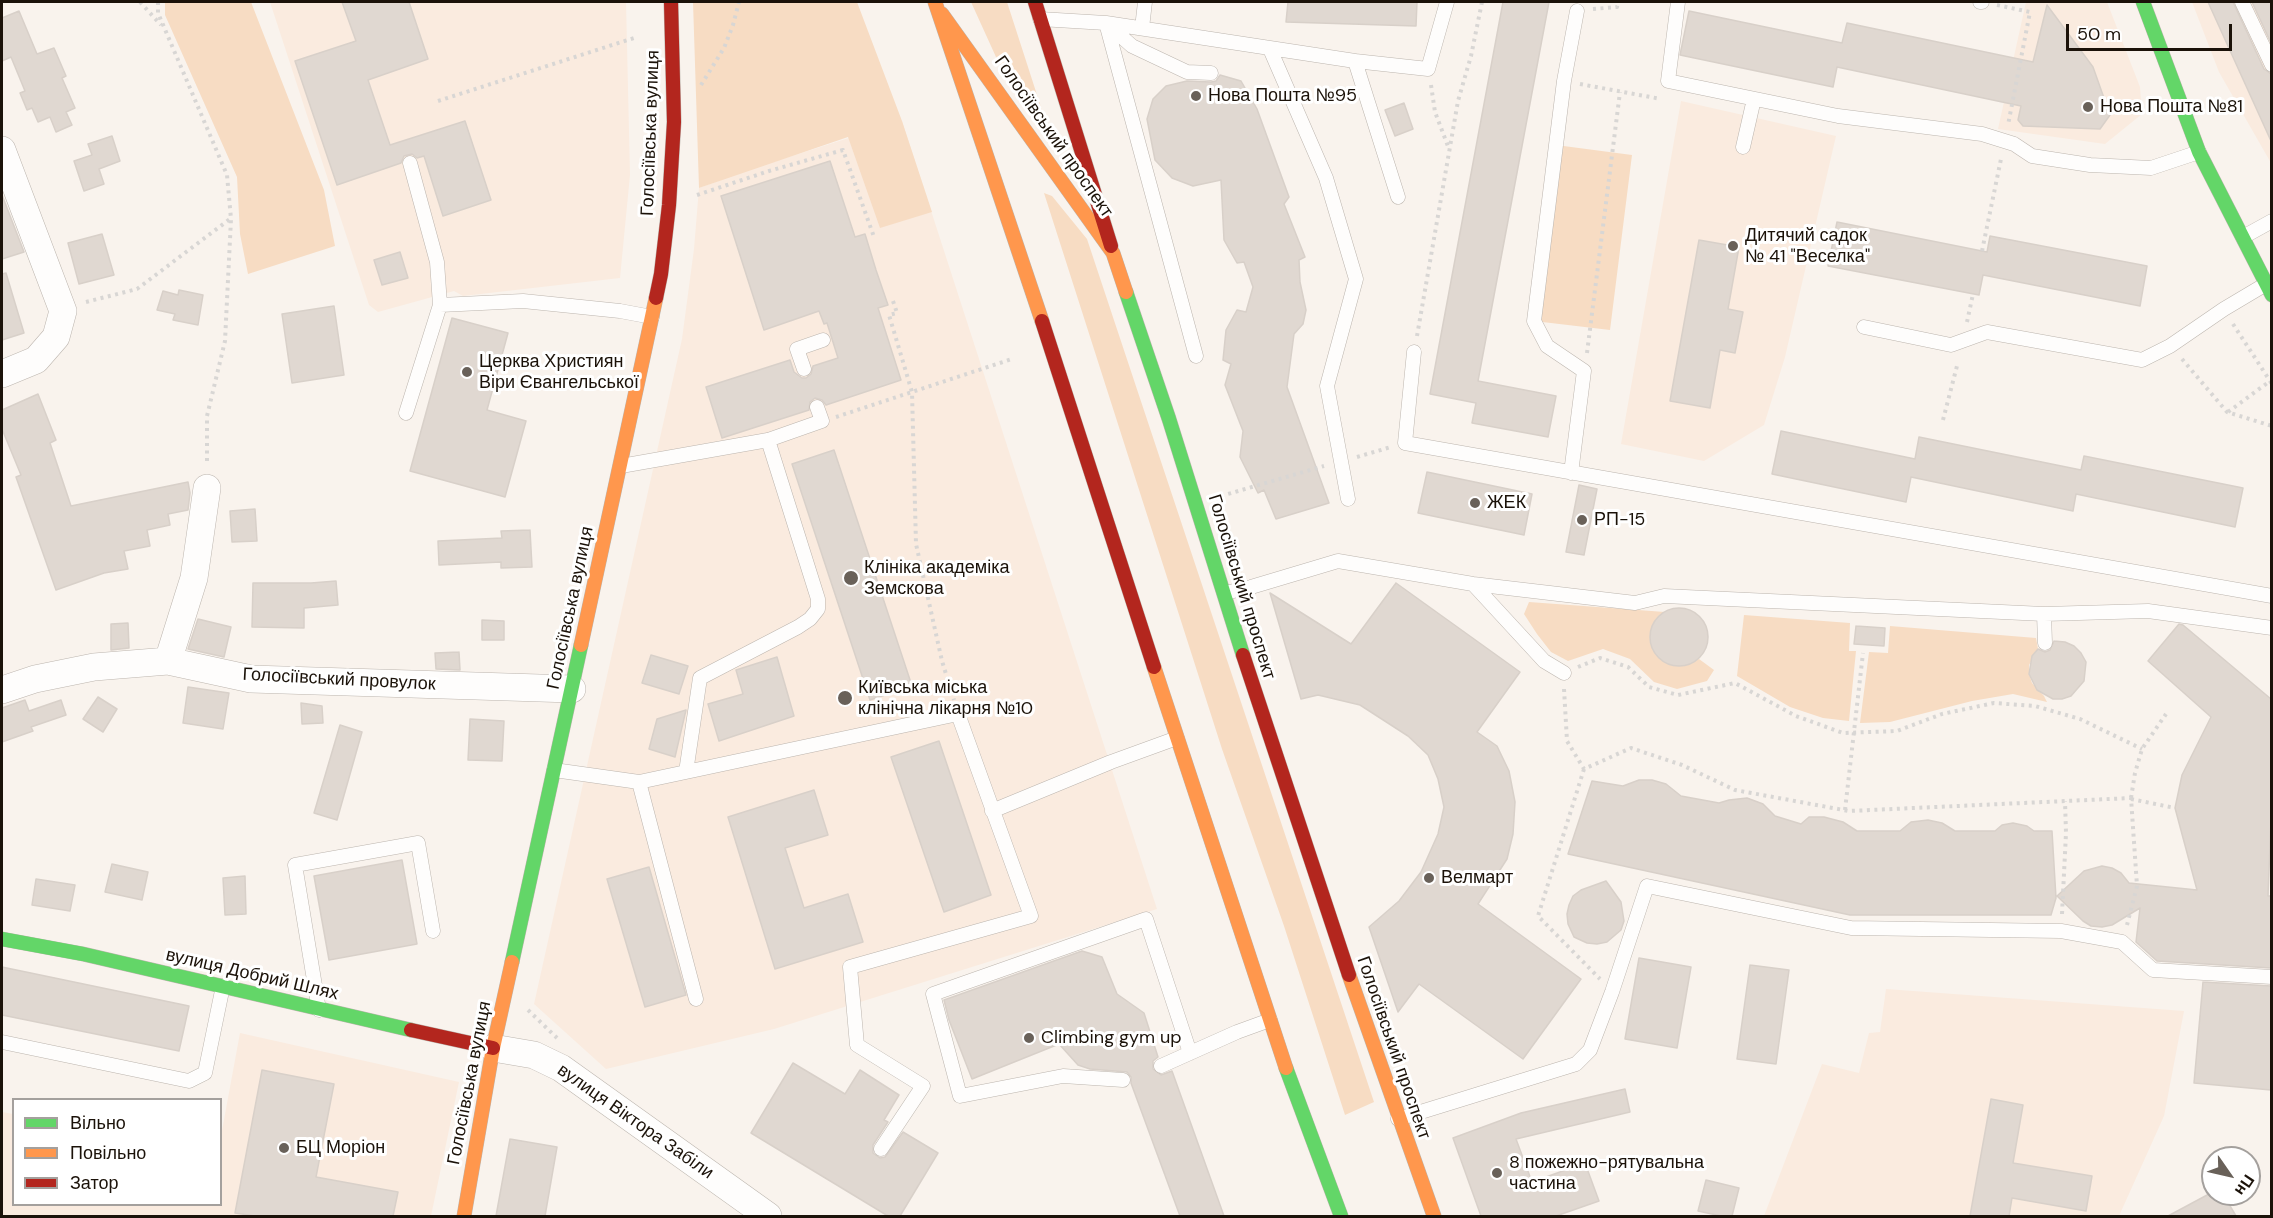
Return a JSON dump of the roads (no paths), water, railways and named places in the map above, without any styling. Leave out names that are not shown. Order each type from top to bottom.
[{"type":"main road","name":"Голосіївська вулиця","points":[[464,1216],[493,1048],[661,274],[669,205],[674,122],[671,2]]},
{"type":"main road","points":[[1035,2],[1113,253]]},
{"type":"main road","points":[[2143,2],[2199,152],[2269,290]]},
{"type":"main road","name":"Голосіївський проспект","points":[[936,4],[1113,253],[1225,593],[1267,732],[1398,1119],[1434,1216]]},
{"type":"main road","name":"Голосіївський проспект","points":[[936,4],[1052,347],[1270,1020],[1300,1109],[1341,1216]]},
{"type":"main road","name":"вулиця Добрий Шлях","points":[[2,939],[83,954],[319,1010],[493,1048]]},
{"type":"street","points":[[2,150],[63,311],[56,337],[36,360],[2,374]]},
{"type":"street","points":[[168,662],[194,578],[207,488]]},
{"type":"street","name":"Голосіївський провулок","points":[[2,690],[35,679],[94,667],[168,662],[251,679],[572,689]]},
{"type":"street","name":"вулиця Віктора Забіли","points":[[493,1048],[534,1055],[561,1068],[768,1216]]},
{"type":"lane","points":[[1142,28],[1145,2]]},
{"type":"lane","points":[[1040,19],[1106,23],[1270,49],[1428,69],[1447,2]]},
{"type":"lane","points":[[1678,2],[1668,81],[1849,118],[1982,135],[2014,144],[2032,156],[2102,166],[2151,168],[2199,152]]},
{"type":"lane","points":[[2241,2],[2271,65]]},
{"type":"lane","points":[[1572,473],[1584,371],[1547,346],[1534,321],[1564,81],[1576,10]]},
{"type":"lane","points":[[1106,23],[1132,46],[1187,72],[1211,73]]},
{"type":"lane","points":[[1106,23],[1196,356]]},
{"type":"lane","points":[[1270,49],[1326,178],[1356,279],[1327,386],[1348,499]]},
{"type":"lane","points":[[1355,61],[1398,197]]},
{"type":"lane","points":[[1743,147],[1754,99]]},
{"type":"lane","points":[[406,413],[440,305],[436,262],[410,163]]},
{"type":"lane","points":[[2243,237],[2271,221]]},
{"type":"lane","points":[[1864,327],[1951,345],[1987,332],[2142,360],[2170,346],[2224,309],[2269,290]]},
{"type":"lane","points":[[440,305],[523,300],[652,317]]},
{"type":"lane","points":[[804,369],[797,349],[823,340]]},
{"type":"lane","points":[[1414,352],[1405,443],[2271,596]]},
{"type":"lane","points":[[621,466],[768,440],[822,421],[817,407]]},
{"type":"lane","points":[[686,772],[700,678],[798,627],[810,619],[818,609],[818,599],[768,440]]},
{"type":"lane","points":[[1225,593],[1338,561],[1473,584],[1635,603],[1664,596],[1693,605],[2044,614],[2148,611],[2271,628]]},
{"type":"lane","points":[[1473,584],[1544,661],[1563,673]]},
{"type":"lane","points":[[2044,614],[2045,644]]},
{"type":"lane","points":[[554,770],[639,782],[958,714],[1031,916],[850,967],[857,1045],[923,1086],[881,1149]]},
{"type":"lane","points":[[992,811],[1111,762],[1178,738]]},
{"type":"lane","points":[[639,782],[696,999]]},
{"type":"lane","points":[[319,1010],[295,865],[418,843],[433,931]]},
{"type":"lane","points":[[1398,1119],[1576,1064],[1590,1050],[1647,886],[1851,928],[2061,931],[2122,942],[2153,970],[2271,977]]},
{"type":"lane","points":[[1123,1080],[1063,1076],[960,1096],[933,994],[1146,919],[1190,1053]]},
{"type":"lane","points":[[2,1042],[189,1080],[205,1073],[224,986]]},
{"type":"lane","points":[[1161,1066],[1270,1020]]},
{"type":"place","name":"Нова Пошта №95","points":[[1196,96]]},
{"type":"place","name":"Нова Пошта №81","points":[[2088,107]]},
{"type":"place","name":"Дитячий садок № 41 \"Веселка\"","points":[[1733,246]]},
{"type":"place","name":"Церква Християн Віри Євангельської","points":[[467,372]]},
{"type":"place","name":"ЖЕК","points":[[1475,503]]},
{"type":"place","name":"РП-15","points":[[1582,520]]},
{"type":"place","name":"Клініка академіка Земскова","points":[[851,578]]},
{"type":"place","name":"Київська міська клінічна лікарня №10","points":[[845,698]]},
{"type":"place","name":"Велмарт","points":[[1429,878]]},
{"type":"place","name":"Climbing gym up","points":[[1029,1038]]},
{"type":"place","name":"БЦ Моріон","points":[[284,1148]]},
{"type":"place","name":"8 пожежно-рятувальна частина","points":[[1497,1173]]}]
